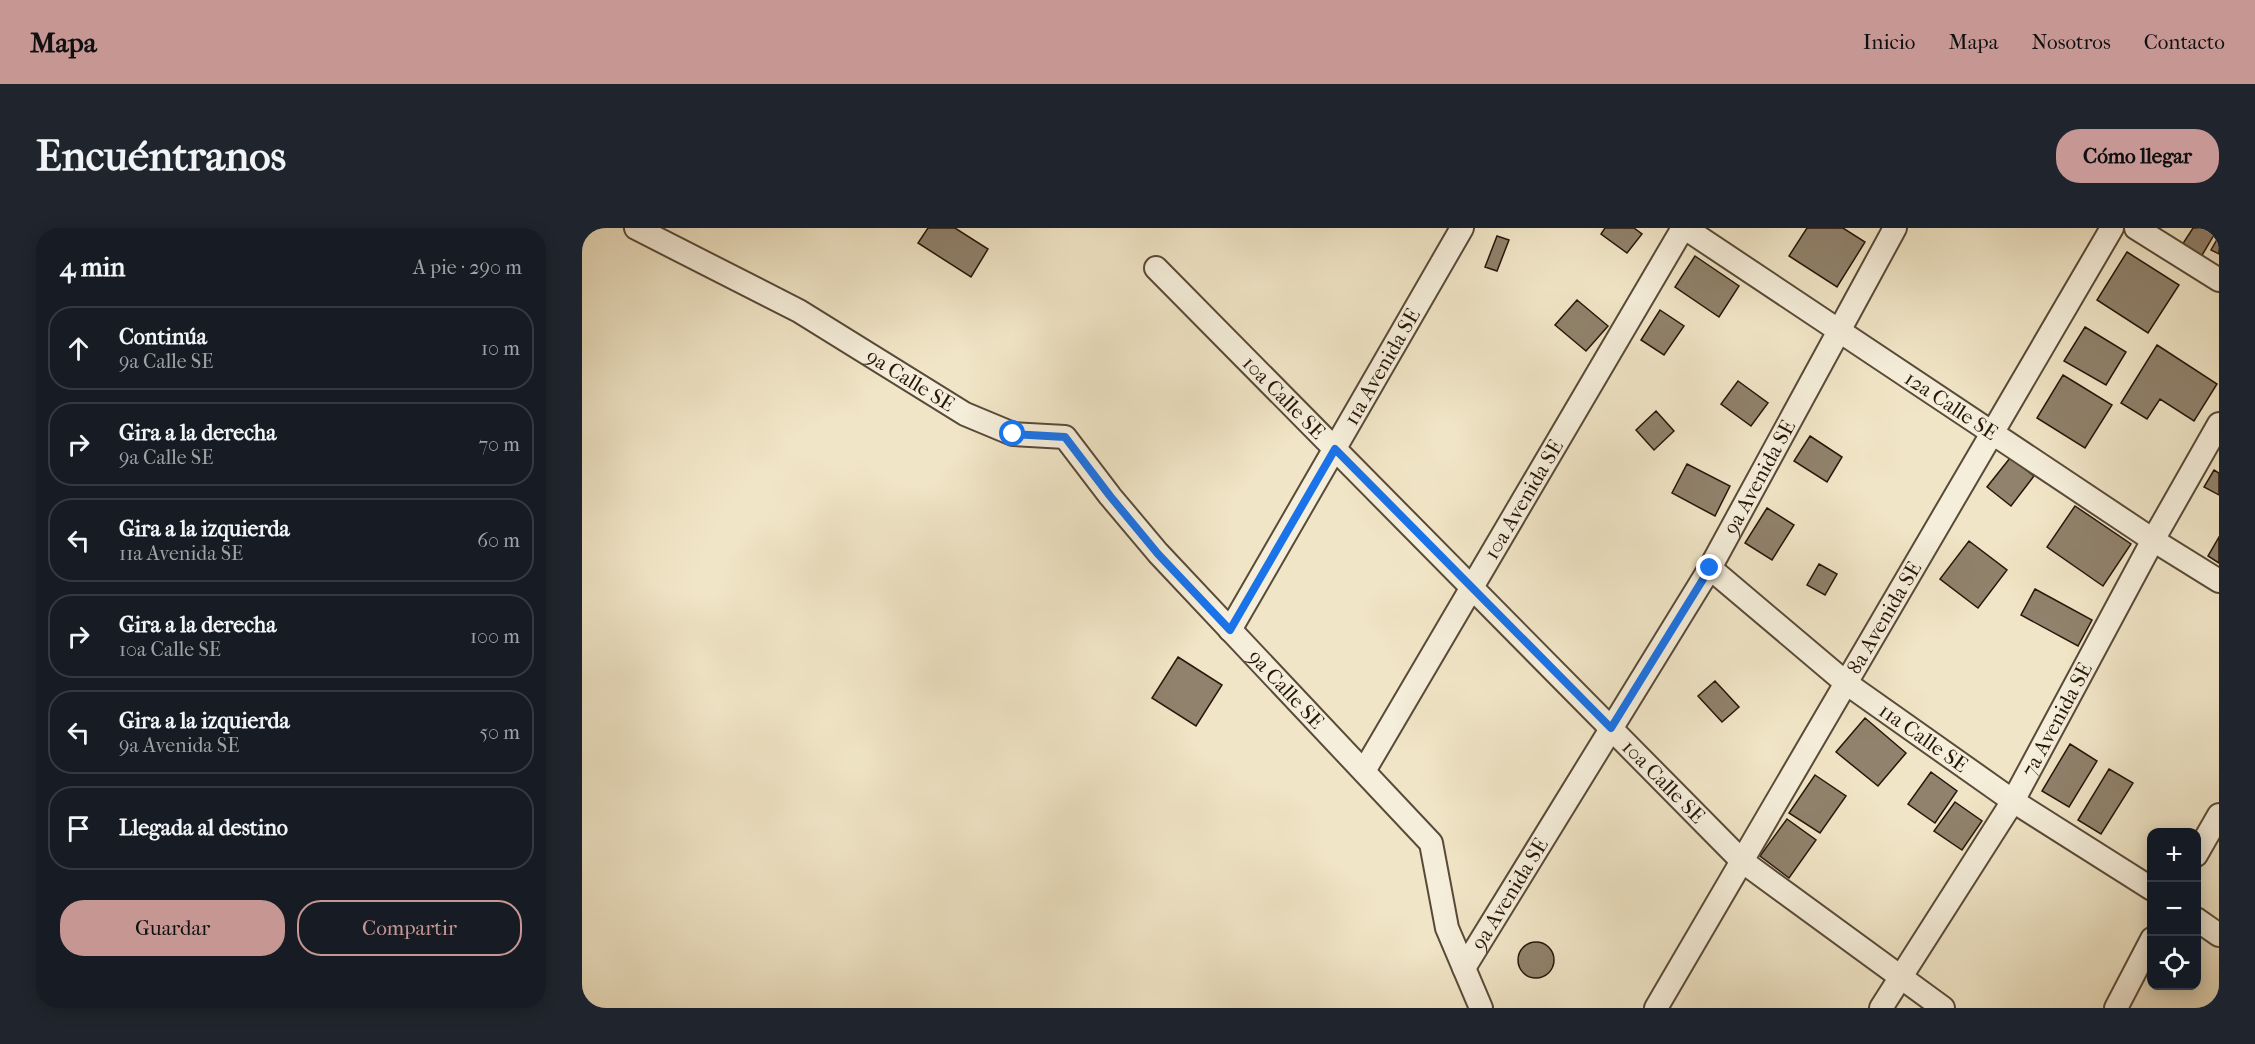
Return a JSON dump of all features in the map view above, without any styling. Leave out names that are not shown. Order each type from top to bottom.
[{"type":"street","name":"9a Calle SE","points":[[636,228],[799,311],[965,414],[1013,434],[1065,437],[1158,554],[1431,843],[1447,928],[1481,1008]]},
{"type":"street","name":"11a Avenida SE","points":[[1230,630],[1462,228]]},
{"type":"street","name":"12a Calle SE","points":[[1684,228],[2153,540],[2219,581]]},
{"type":"street","name":"10a Avenida SE","points":[[1364,771],[1684,228]]},
{"type":"street","name":"9a Avenida SE","points":[[1464,968],[1710,568],[1895,228]]},
{"type":"street","name":"8a Avenida SE","points":[[1656,1008],[2112,228]]},
{"type":"street","points":[[2136,228],[2219,280]]},
{"type":"street","name":"10a Calle SE","points":[[1156,268],[1742,861],[1943,1008]]},
{"type":"street","name":"7a Avenida SE","points":[[1881,1008],[2013,801],[2153,540],[2219,424]]},
{"type":"street","name":"11a Calle SE","points":[[1710,568],[1846,683],[2013,801],[2147,886]]},
{"type":"street","points":[[2201,847],[2219,816]]},
{"type":"street","points":[[2201,922],[2219,935]]},
{"type":"street","points":[[2116,1008],[2147,947]]},
{"type":"building","points":[[928,228],[955,228],[988,249],[971,277],[918,243]]},
{"type":"building","points":[[1605,228],[1634,228],[1642,234],[1627,253],[1601,234]]},
{"type":"building","points":[[1807,228],[1843,228],[1865,242],[1837,287],[1789,256]]},
{"type":"building","points":[[2193,228],[2218,228],[2201,257],[2182,245]]},
{"type":"building","points":[[1497,236],[1509,240],[1497,271],[1485,267]]},
{"type":"building","points":[[2219,236],[2219,254],[2211,250]]},
{"type":"building","points":[[2127,252],[2179,285],[2148,333],[2097,300]]},
{"type":"building","points":[[1695,256],[1739,286],[1719,317],[1675,287]]},
{"type":"building","points":[[1577,300],[1608,326],[1586,351],[1555,325]]},
{"type":"building","points":[[1660,310],[1684,326],[1664,355],[1641,340]]},
{"type":"building","points":[[2085,327],[2126,352],[2106,385],[2064,361]]},
{"type":"building","points":[[2157,345],[2217,384],[2194,421],[2160,399],[2147,419],[2121,403]]},
{"type":"building","points":[[2063,375],[2112,405],[2085,448],[2037,418]]},
{"type":"building","points":[[1738,381],[1768,403],[1751,426],[1721,404]]},
{"type":"building","points":[[1656,411],[1674,431],[1654,450],[1636,430]]},
{"type":"building","points":[[1810,436],[1842,457],[1827,482],[1794,461]]},
{"type":"building","points":[[2010,458],[2034,476],[2011,506],[1987,487]]},
{"type":"building","points":[[1687,464],[1730,486],[1715,516],[1672,493]]},
{"type":"building","points":[[2214,470],[2219,473],[2219,495],[2204,487]]},
{"type":"building","points":[[2075,506],[2131,544],[2103,586],[2047,547]]},
{"type":"building","points":[[1767,508],[1794,525],[1772,560],[1745,543]]},
{"type":"building","points":[[2219,537],[2219,563],[2208,556]]},
{"type":"building","points":[[1969,541],[2007,570],[1978,608],[1940,579]]},
{"type":"building","points":[[1819,564],[1837,574],[1825,595],[1807,585]]},
{"type":"building","points":[[2035,589],[2092,620],[2078,646],[2021,615]]},
{"type":"building","points":[[1178,657],[1222,685],[1196,726],[1152,698]]},
{"type":"building","points":[[1715,681],[1739,707],[1722,722],[1698,696]]},
{"type":"building","points":[[1865,718],[1906,753],[1878,786],[1836,752]]},
{"type":"building","points":[[2070,744],[2097,761],[2069,807],[2042,791]]},
{"type":"building","points":[[2109,769],[2133,783],[2101,834],[2078,820]]},
{"type":"building","points":[[1931,772],[1957,791],[1935,823],[1908,804]]},
{"type":"building","points":[[1815,775],[1846,796],[1820,833],[1789,813]]},
{"type":"building","points":[[1955,802],[1982,821],[1962,850],[1934,831]]},
{"type":"building","points":[[1787,819],[1816,840],[1789,878],[1760,856]]},
{"type":"building","points":[[1536,942],[1549,947],[1554,960],[1549,973],[1536,978],[1523,973],[1518,960],[1523,947]]},
{"type":"route","points":[[1013,434],[1065,437],[1158,554],[1230,630],[1335,449],[1611,728],[1710,568]]}]
